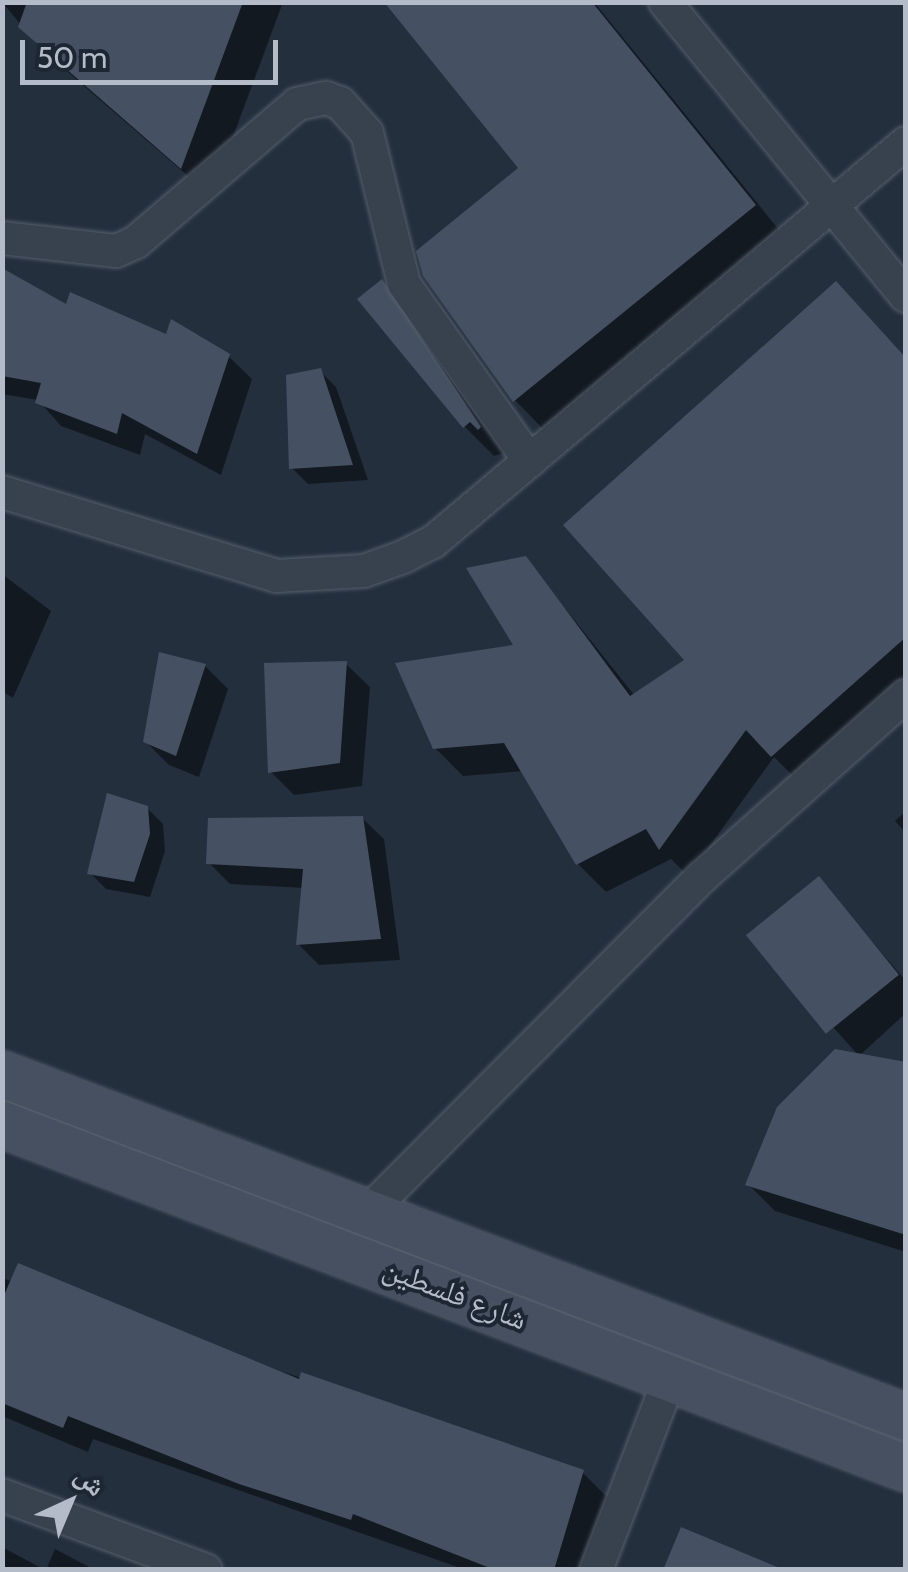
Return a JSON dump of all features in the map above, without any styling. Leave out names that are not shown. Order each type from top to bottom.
[{"type":"street","points":[[665,2],[906,296]]},
{"type":"street","points":[[2,238],[116,251],[161,222],[297,104],[326,98],[340,103],[367,133],[409,294],[530,461]]},
{"type":"street","points":[[2,492],[238,570],[315,576],[364,570],[434,542],[906,143]]},
{"type":"street","points":[[367,1213],[702,877],[906,696]]},
{"type":"street","name":"شارع فلسطين","points":[[2,1074],[906,1417]]},
{"type":"street","points":[[21,1131],[55,1095]]},
{"type":"street","name":"شارع فلسطين","points":[[21,1131],[906,1468]]},
{"type":"street","points":[[596,1570],[671,1376]]},
{"type":"street","points":[[2,1495],[206,1570]]},
{"type":"building","points":[[27,2],[243,2],[181,169],[18,27]]},
{"type":"building","points":[[384,2],[592,2],[756,205],[513,402],[423,276],[416,251],[518,168]]},
{"type":"building","points":[[2,268],[66,304],[70,292],[166,334],[171,319],[230,354],[197,454],[122,413],[117,434],[35,403],[41,383],[2,376]]},
{"type":"building","points":[[382,279],[481,427],[478,430],[470,422],[463,428],[357,299]]},
{"type":"building","points":[[836,281],[906,358],[906,637],[771,757],[746,730],[659,850],[646,829],[576,865],[504,743],[433,749],[395,663],[513,645],[466,568],[526,556],[630,696],[684,660],[563,525]]},
{"type":"building","points":[[321,368],[353,465],[289,469],[286,375]]},
{"type":"building","points":[[159,652],[206,664],[176,756],[143,742]]},
{"type":"building","points":[[347,661],[340,763],[268,773],[264,663]]},
{"type":"building","points":[[107,793],[148,806],[150,834],[134,882],[87,874]]},
{"type":"building","points":[[363,816],[381,939],[296,945],[303,869],[206,864],[208,818]]},
{"type":"building","points":[[819,876],[899,975],[826,1034],[746,935]]},
{"type":"building","points":[[835,1049],[906,1062],[906,1235],[745,1185],[777,1107]]},
{"type":"building","points":[[18,1263],[299,1379],[301,1372],[584,1470],[554,1570],[495,1570],[353,1514],[351,1520],[239,1484],[68,1416],[63,1428],[2,1403],[2,1300]]},
{"type":"building","points":[[681,1527],[782,1569],[782,1570],[663,1570]]}]
